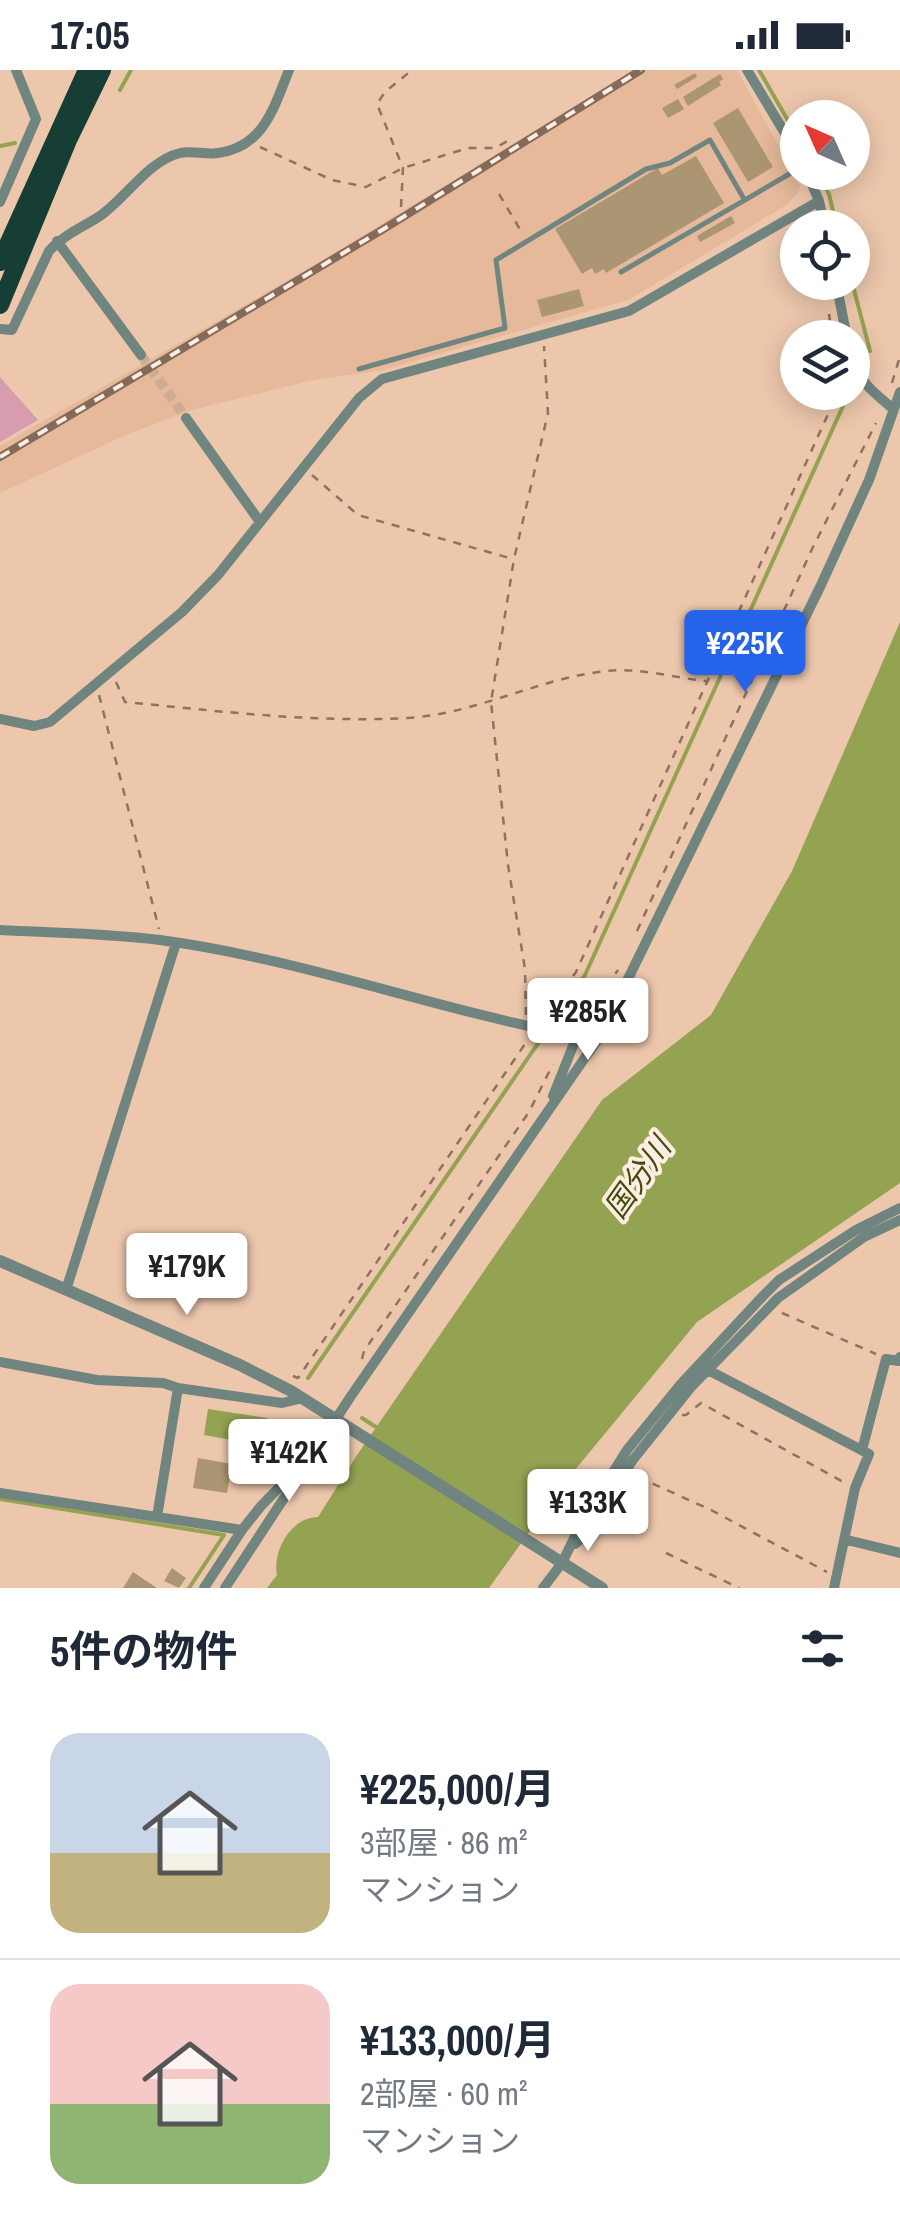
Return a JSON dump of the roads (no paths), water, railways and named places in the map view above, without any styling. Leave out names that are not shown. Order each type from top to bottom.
[{"type":"highway","points":[[0,305],[15,245],[87,70]]},
{"type":"highway","points":[[0,262],[15,245],[102,70]]},
{"type":"street","points":[[0,202],[36,120],[16,70]]},
{"type":"street","points":[[0,329],[12,330],[49,251],[57,242],[102,214],[161,162],[181,152],[213,154],[234,151],[250,143],[267,125],[289,70]]},
{"type":"street","points":[[747,70],[780,124]]},
{"type":"street","points":[[814,190],[821,210]]},
{"type":"street","points":[[0,719],[34,726],[50,722],[182,612],[218,575],[358,398],[382,380],[628,311],[819,201]]},
{"type":"street","points":[[57,242],[141,355]]},
{"type":"street","points":[[870,385],[889,406]]},
{"type":"street","points":[[225,1588],[600,1036],[821,585],[869,480],[889,406],[900,392]]},
{"type":"street","points":[[186,418],[260,522]]},
{"type":"street","points":[[0,930],[162,940],[353,979],[534,1029],[571,1035]]},
{"type":"street","points":[[66,1290],[176,944]]},
{"type":"street","points":[[544,1118],[571,1035],[624,991]]},
{"type":"street","points":[[570,1548],[580,1524],[628,1450],[779,1280],[856,1230],[900,1208]]},
{"type":"street","points":[[543,1588],[557,1560],[583,1536],[688,1384],[708,1370],[769,1308],[864,1237],[897,1224]]},
{"type":"street","points":[[0,1261],[240,1365],[303,1398],[602,1588]]},
{"type":"street","points":[[862,1450],[886,1359],[898,1361],[900,1357]]},
{"type":"street","points":[[0,1362],[97,1380],[164,1383],[282,1403],[303,1398]]},
{"type":"street","points":[[708,1370],[869,1454],[855,1488],[836,1583]]},
{"type":"street","points":[[157,1517],[178,1388]]},
{"type":"street","points":[[204,1588],[242,1530],[296,1468],[313,1455]]},
{"type":"street","points":[[0,1493],[242,1530]]},
{"type":"street","points":[[846,1540],[900,1553]]},
{"type":"lane","points":[[359,370],[505,328],[496,260],[646,169],[670,164],[710,140],[744,199]]},
{"type":"lane","points":[[620,272],[780,179]]},
{"type":"water","name":"国分川","points":[[900,622],[900,1183],[697,1322],[565,1482],[489,1588],[267,1588],[277,1575],[278,1556],[286,1537],[300,1523],[318,1517],[602,1100],[711,1015],[792,871]]},
{"type":"water","points":[[208,1409],[267,1418],[278,1428],[264,1446],[204,1435]]},
{"type":"waterway","points":[[120,90],[131,70]]},
{"type":"waterway","points":[[759,70],[780,107]]},
{"type":"waterway","points":[[0,146],[15,143]]},
{"type":"waterway","points":[[827,190],[833,210]]},
{"type":"waterway","points":[[857,300],[862,320]]},
{"type":"waterway","points":[[308,1378],[585,975],[841,410]]},
{"type":"waterway","points":[[362,1418],[379,1429]]},
{"type":"waterway","points":[[0,1499],[224,1535],[189,1588]]},
{"type":"tunnel","points":[[141,355],[186,418]]},
{"type":"railway","points":[[0,457],[382,230],[641,70]]}]
